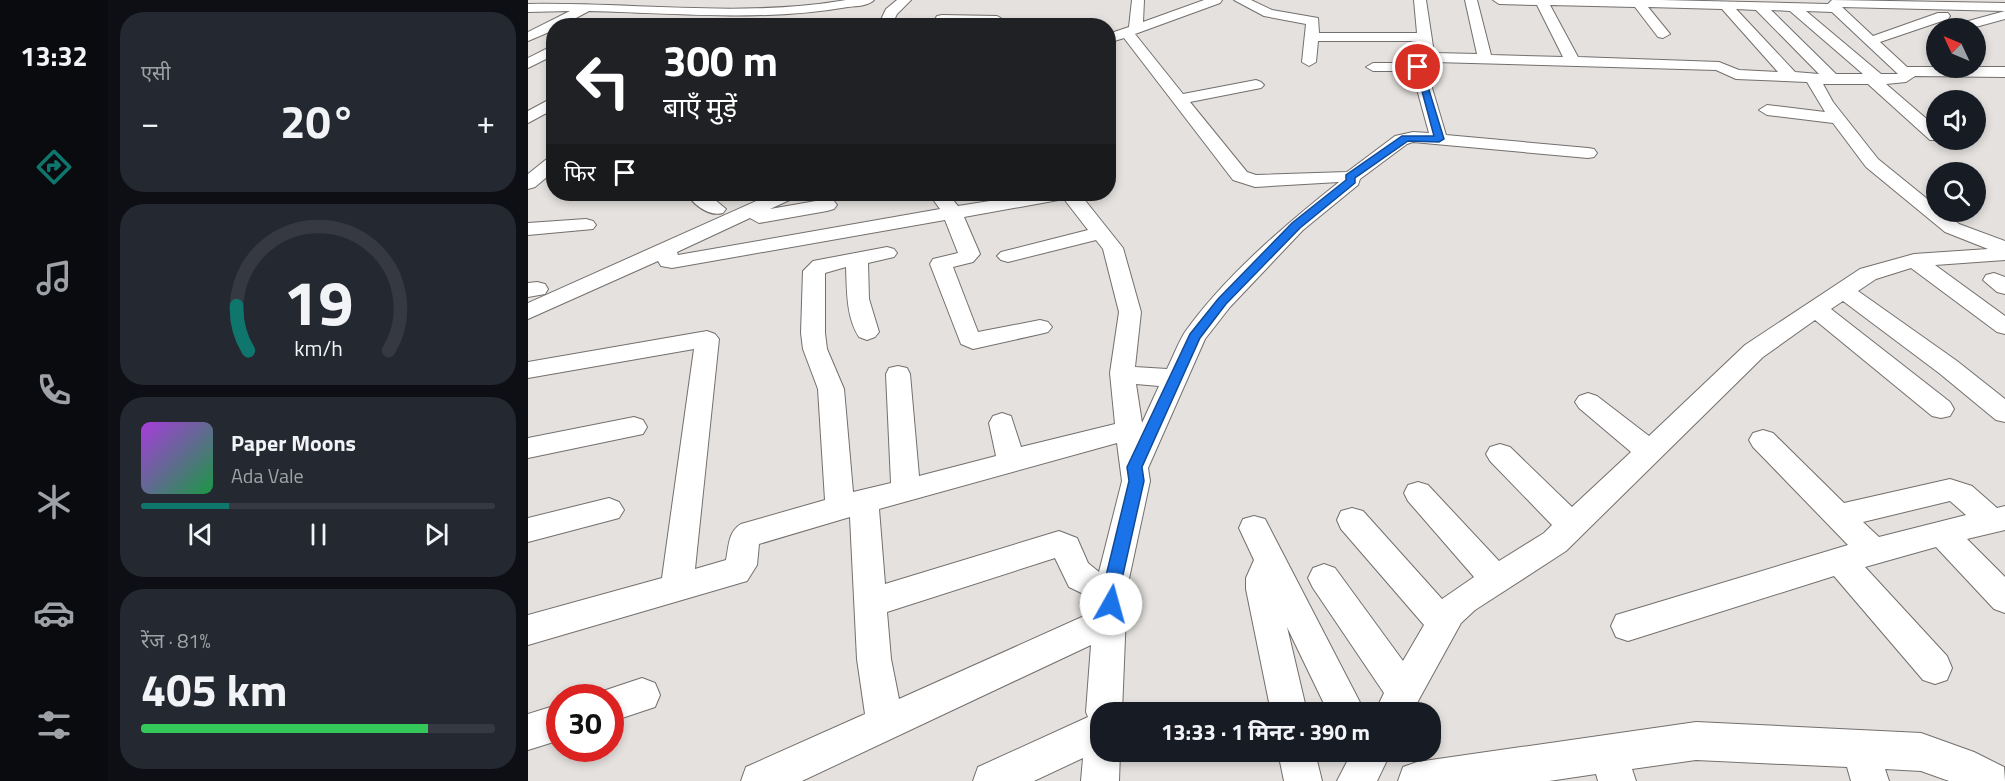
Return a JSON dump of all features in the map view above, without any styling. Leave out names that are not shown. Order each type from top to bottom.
[{"type":"street","points":[[528,8],[589,6],[767,11],[842,6],[868,0]]},
{"type":"street","points":[[888,18],[891,12],[905,0]]},
{"type":"street","points":[[1138,0],[1133,30],[1180,99],[1235,170],[1246,179],[1256,181],[1350,178],[1406,138],[1588,153]]},
{"type":"street","points":[[1116,36],[1216,0]]},
{"type":"street","points":[[1240,0],[1269,13],[1313,21],[1309,62]]},
{"type":"street","points":[[1420,0],[1424,37],[1423,62],[1439,139]]},
{"type":"street","points":[[1471,0],[1485,58]]},
{"type":"street","points":[[1499,0],[1793,7],[1943,16]]},
{"type":"street","points":[[1542,1],[1572,60]]},
{"type":"street","points":[[1373,67],[1485,58],[1719,66],[1736,74],[1823,78],[1906,78],[1908,76],[1904,70],[1833,4],[1840,2],[2005,7]]},
{"type":"street","points":[[1638,3],[1663,34]]},
{"type":"street","points":[[1725,5],[1791,76]]},
{"type":"street","points":[[565,18],[589,6]]},
{"type":"street","points":[[1759,6],[1823,78]]},
{"type":"street","points":[[1871,40],[1977,6]]},
{"type":"street","points":[[1793,7],[1926,127]]},
{"type":"street","points":[[757,18],[767,11]]},
{"type":"street","points":[[1986,20],[2005,15]]},
{"type":"street","points":[[1743,24],[1778,25]]},
{"type":"street","points":[[528,37],[546,28]]},
{"type":"street","points":[[1116,31],[1133,30]]},
{"type":"street","points":[[1116,42],[1133,30]]},
{"type":"street","points":[[1313,37],[1424,37]]},
{"type":"street","points":[[528,64],[546,54]]},
{"type":"street","points":[[1904,70],[1998,72],[2005,82]]},
{"type":"street","points":[[1823,78],[1813,79],[1837,119],[1872,163],[1946,224],[1960,232],[2005,248]]},
{"type":"street","points":[[1180,99],[1256,85]]},
{"type":"street","points":[[528,118],[546,107]]},
{"type":"street","points":[[1767,110],[1837,119]]},
{"type":"street","points":[[530,182],[546,169]]},
{"type":"street","points":[[1135,467],[1194,337],[1222,302],[1296,226],[1351,181],[1350,178]]},
{"type":"street","points":[[530,182],[546,179]]},
{"type":"street","points":[[709,201],[726,210],[750,218],[827,205]]},
{"type":"street","points":[[528,312],[666,249],[741,201]]},
{"type":"street","points":[[531,291],[726,210],[760,201]]},
{"type":"street","points":[[943,201],[952,212],[969,254],[966,258],[941,264],[969,339],[974,341],[1040,327]]},
{"type":"street","points":[[666,249],[669,261],[672,262],[1020,201]]},
{"type":"street","points":[[1076,201],[1113,248],[1130,312],[1123,375],[1136,481],[1111,604],[1105,702]]},
{"type":"street","points":[[528,229],[586,225]]},
{"type":"street","points":[[1008,256],[1101,233]]},
{"type":"street","points":[[885,724],[874,659],[871,603],[831,389],[815,349],[813,333],[814,271],[821,266],[887,253]]},
{"type":"street","points":[[1324,578],[1399,702],[1449,613],[1464,600],[1545,550],[1745,358],[1869,274],[1914,260],[2005,254]]},
{"type":"street","points":[[857,259],[858,299],[867,332]]},
{"type":"street","points":[[1914,260],[2005,327]]},
{"type":"street","points":[[1844,291],[1948,367],[2005,413]]},
{"type":"street","points":[[1816,309],[1941,410]]},
{"type":"street","points":[[528,370],[707,339],[677,588]]},
{"type":"street","points":[[898,374],[906,490]]},
{"type":"street","points":[[1123,375],[1176,378]]},
{"type":"street","points":[[1588,402],[1649,452]]},
{"type":"street","points":[[1002,423],[1011,460]]},
{"type":"street","points":[[528,448],[634,427]]},
{"type":"street","points":[[528,630],[739,568],[744,541],[748,535],[906,490],[1007,465],[1011,460],[1130,430]]},
{"type":"street","points":[[1763,440],[1873,551]]},
{"type":"street","points":[[1500,454],[1572,526]]},
{"type":"street","points":[[1837,516],[1950,490],[1962,494],[1999,520]]},
{"type":"street","points":[[1418,493],[1496,580]]},
{"type":"street","points":[[528,530],[609,510]]},
{"type":"street","points":[[1352,520],[1443,623]]},
{"type":"street","points":[[1628,626],[1873,551],[1999,520]]},
{"type":"street","points":[[1254,528],[1342,702]]},
{"type":"street","points":[[1941,533],[2005,598]]},
{"type":"street","points":[[871,603],[1059,544],[1066,547],[1079,578],[1111,604]]},
{"type":"street","points":[[1269,559],[1262,578],[1262,589],[1287,702]]},
{"type":"street","points":[[1841,561],[1935,668]]},
{"type":"street","points":[[760,781],[885,724],[1111,604]]},
{"type":"street","points":[[528,732],[546,726]]},
{"type":"street","points":[[992,781],[1090,735]]},
{"type":"street","points":[[1417,781],[1612,767],[1696,741],[1865,765],[1921,752],[1974,771],[1990,781]]},
{"type":"street","points":[[1100,781],[1101,762]]},
{"type":"street","points":[[1299,762],[1304,781]]},
{"type":"street","points":[[1996,781],[2005,779]]},
{"type":"route","points":[[1111,604],[1111,588],[1136,481],[1135,467],[1194,337],[1222,302],[1296,226],[1351,181],[1350,178],[1401,140],[1413,137],[1439,139],[1418,67]]}]
